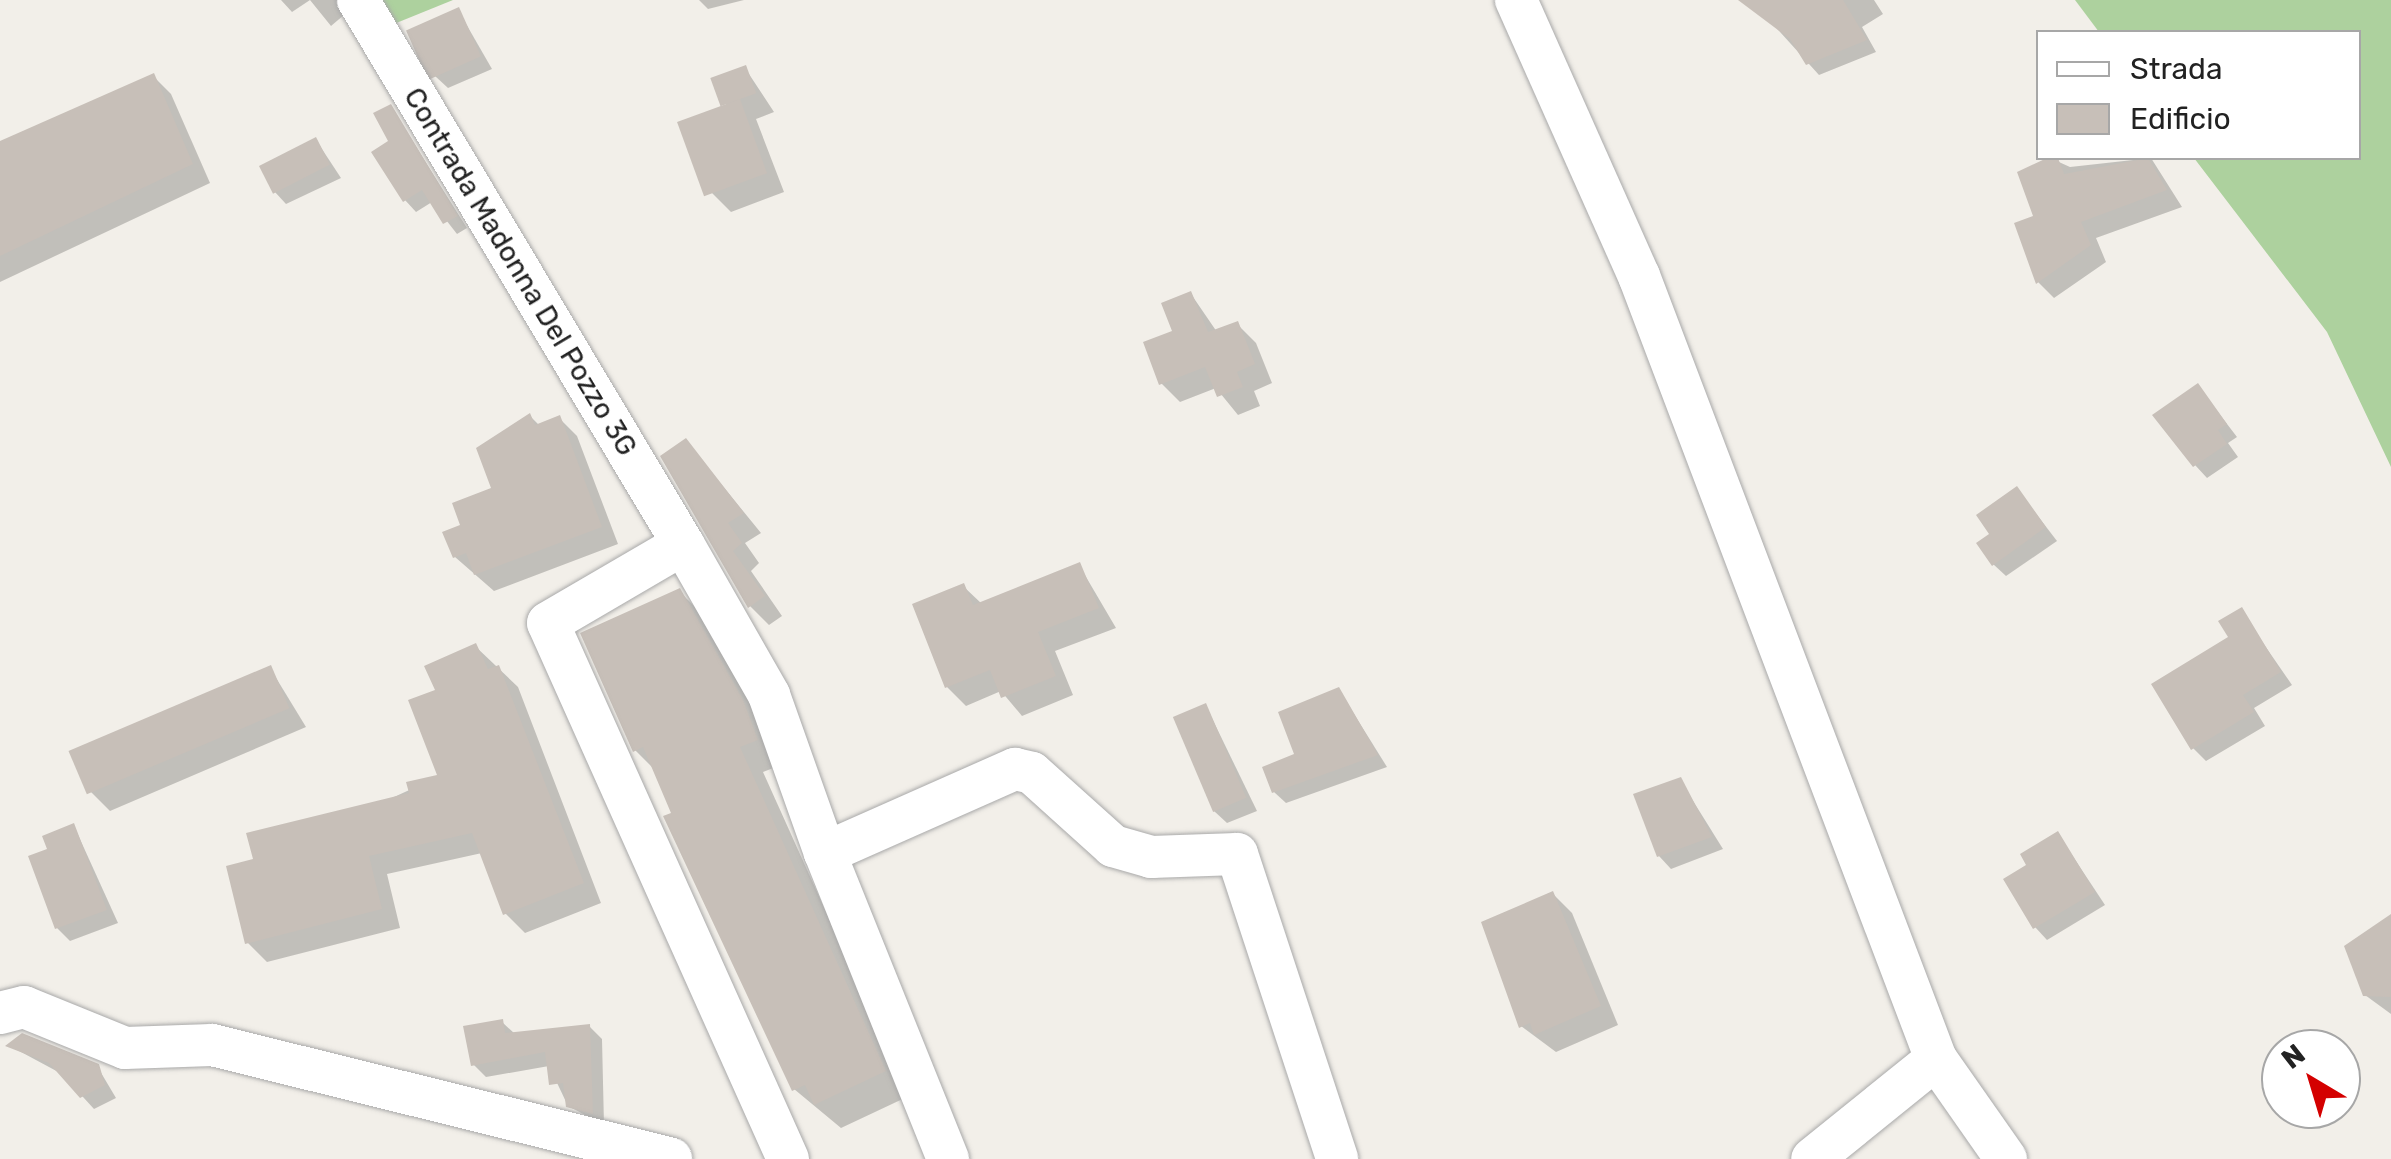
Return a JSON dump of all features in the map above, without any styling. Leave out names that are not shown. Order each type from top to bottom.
[{"type":"street","name":"Contrada Madonna Del Pozzo 3G","points":[[358,0],[770,695],[826,854],[948,1159]]},
{"type":"street","points":[[1516,0],[1639,276],[1936,1060],[2006,1159]]},
{"type":"street","points":[[683,544],[548,623],[788,1159]]},
{"type":"street","points":[[826,854],[1014,769],[1032,773],[1113,846],[1151,857],[1236,854],[1337,1159]]},
{"type":"street","points":[[0,1013],[24,1007],[124,1048],[212,1045],[671,1159]]},
{"type":"street","points":[[1812,1159],[1936,1060]]},
{"type":"green space","points":[[368,0],[453,0],[384,28]]},
{"type":"green space","points":[[2075,0],[2391,0],[2391,467],[2327,332],[2196,160],[2361,160],[2361,30],[2098,30]]},
{"type":"building","points":[[1738,0],[1843,0],[1867,40],[1806,65],[1790,39]]},
{"type":"building","points":[[459,7],[481,56],[428,80],[406,31]]},
{"type":"building","points":[[746,65],[756,93],[721,106],[710,78]]},
{"type":"building","points":[[154,73],[193,164],[0,256],[0,141]]},
{"type":"building","points":[[740,99],[767,173],[704,196],[677,122]]},
{"type":"building","points":[[391,104],[458,216],[443,224],[422,190],[403,202],[371,152],[388,141],[373,113]]},
{"type":"building","points":[[316,137],[330,165],[273,194],[259,166]]},
{"type":"building","points":[[2043,160],[2059,160],[2064,174],[2149,160],[2167,190],[2081,222],[2091,245],[2036,284],[2014,223],[2033,216],[2017,172]]},
{"type":"building","points":[[1191,291],[1208,332],[1238,321],[1255,364],[1237,372],[1243,387],[1217,397],[1205,367],[1159,385],[1143,342],[1172,331],[1161,303]]},
{"type":"building","points":[[2198,383],[2227,424],[2218,430],[2227,444],[2193,467],[2152,415]]},
{"type":"building","points":[[530,413],[535,425],[560,415],[602,527],[474,575],[466,553],[453,558],[442,532],[460,525],[452,503],[491,488],[476,448]]},
{"type":"building","points":[[686,438],[744,513],[728,523],[742,543],[733,551],[765,596],[748,608],[660,456]]},
{"type":"building","points":[[2017,486],[2046,527],[1992,566],[1976,543],[1989,534],[1976,515]]},
{"type":"building","points":[[1080,562],[1099,608],[1038,632],[1056,676],[1001,698],[990,670],[945,688],[912,604],[964,583],[973,605]]},
{"type":"building","points":[[680,588],[743,700],[758,740],[740,747],[886,1071],[814,1105],[805,1085],[792,1091],[663,816],[671,813],[643,747],[633,752],[580,633]]},
{"type":"building","points":[[2242,607],[2281,672],[2243,695],[2254,712],[2191,750],[2151,684],[2228,637],[2218,621]]},
{"type":"building","points":[[476,643],[488,669],[499,665],[584,883],[503,915],[472,833],[369,856],[382,909],[245,944],[226,866],[253,859],[246,833],[409,793],[406,782],[437,775],[408,700],[435,690],[424,666]]},
{"type":"building","points":[[271,665],[289,708],[87,794],[68,751]]},
{"type":"building","points":[[1339,687],[1378,755],[1272,793],[1262,767],[1294,754],[1278,712]]},
{"type":"building","points":[[1206,703],[1246,798],[1213,812],[1173,717]]},
{"type":"building","points":[[1681,777],[1712,837],[1657,857],[1633,794]]},
{"type":"building","points":[[74,823],[107,910],[55,929],[28,856],[47,849],[42,836]]},
{"type":"building","points":[[2058,831],[2095,892],[2033,929],[2003,879],[2026,865],[2020,854]]},
{"type":"building","points":[[1553,891],[1601,1006],[1534,1035],[1530,1023],[1519,1028],[1481,922]]},
{"type":"building","points":[[2391,914],[2391,997],[2363,996],[2344,946]]},
{"type":"building","points":[[503,1019],[505,1033],[590,1024],[593,1114],[566,1107],[563,1083],[549,1085],[545,1052],[471,1066],[463,1026]]},
{"type":"building","points":[[22,1033],[99,1064],[105,1085],[80,1098],[49,1063],[5,1046]]}]
